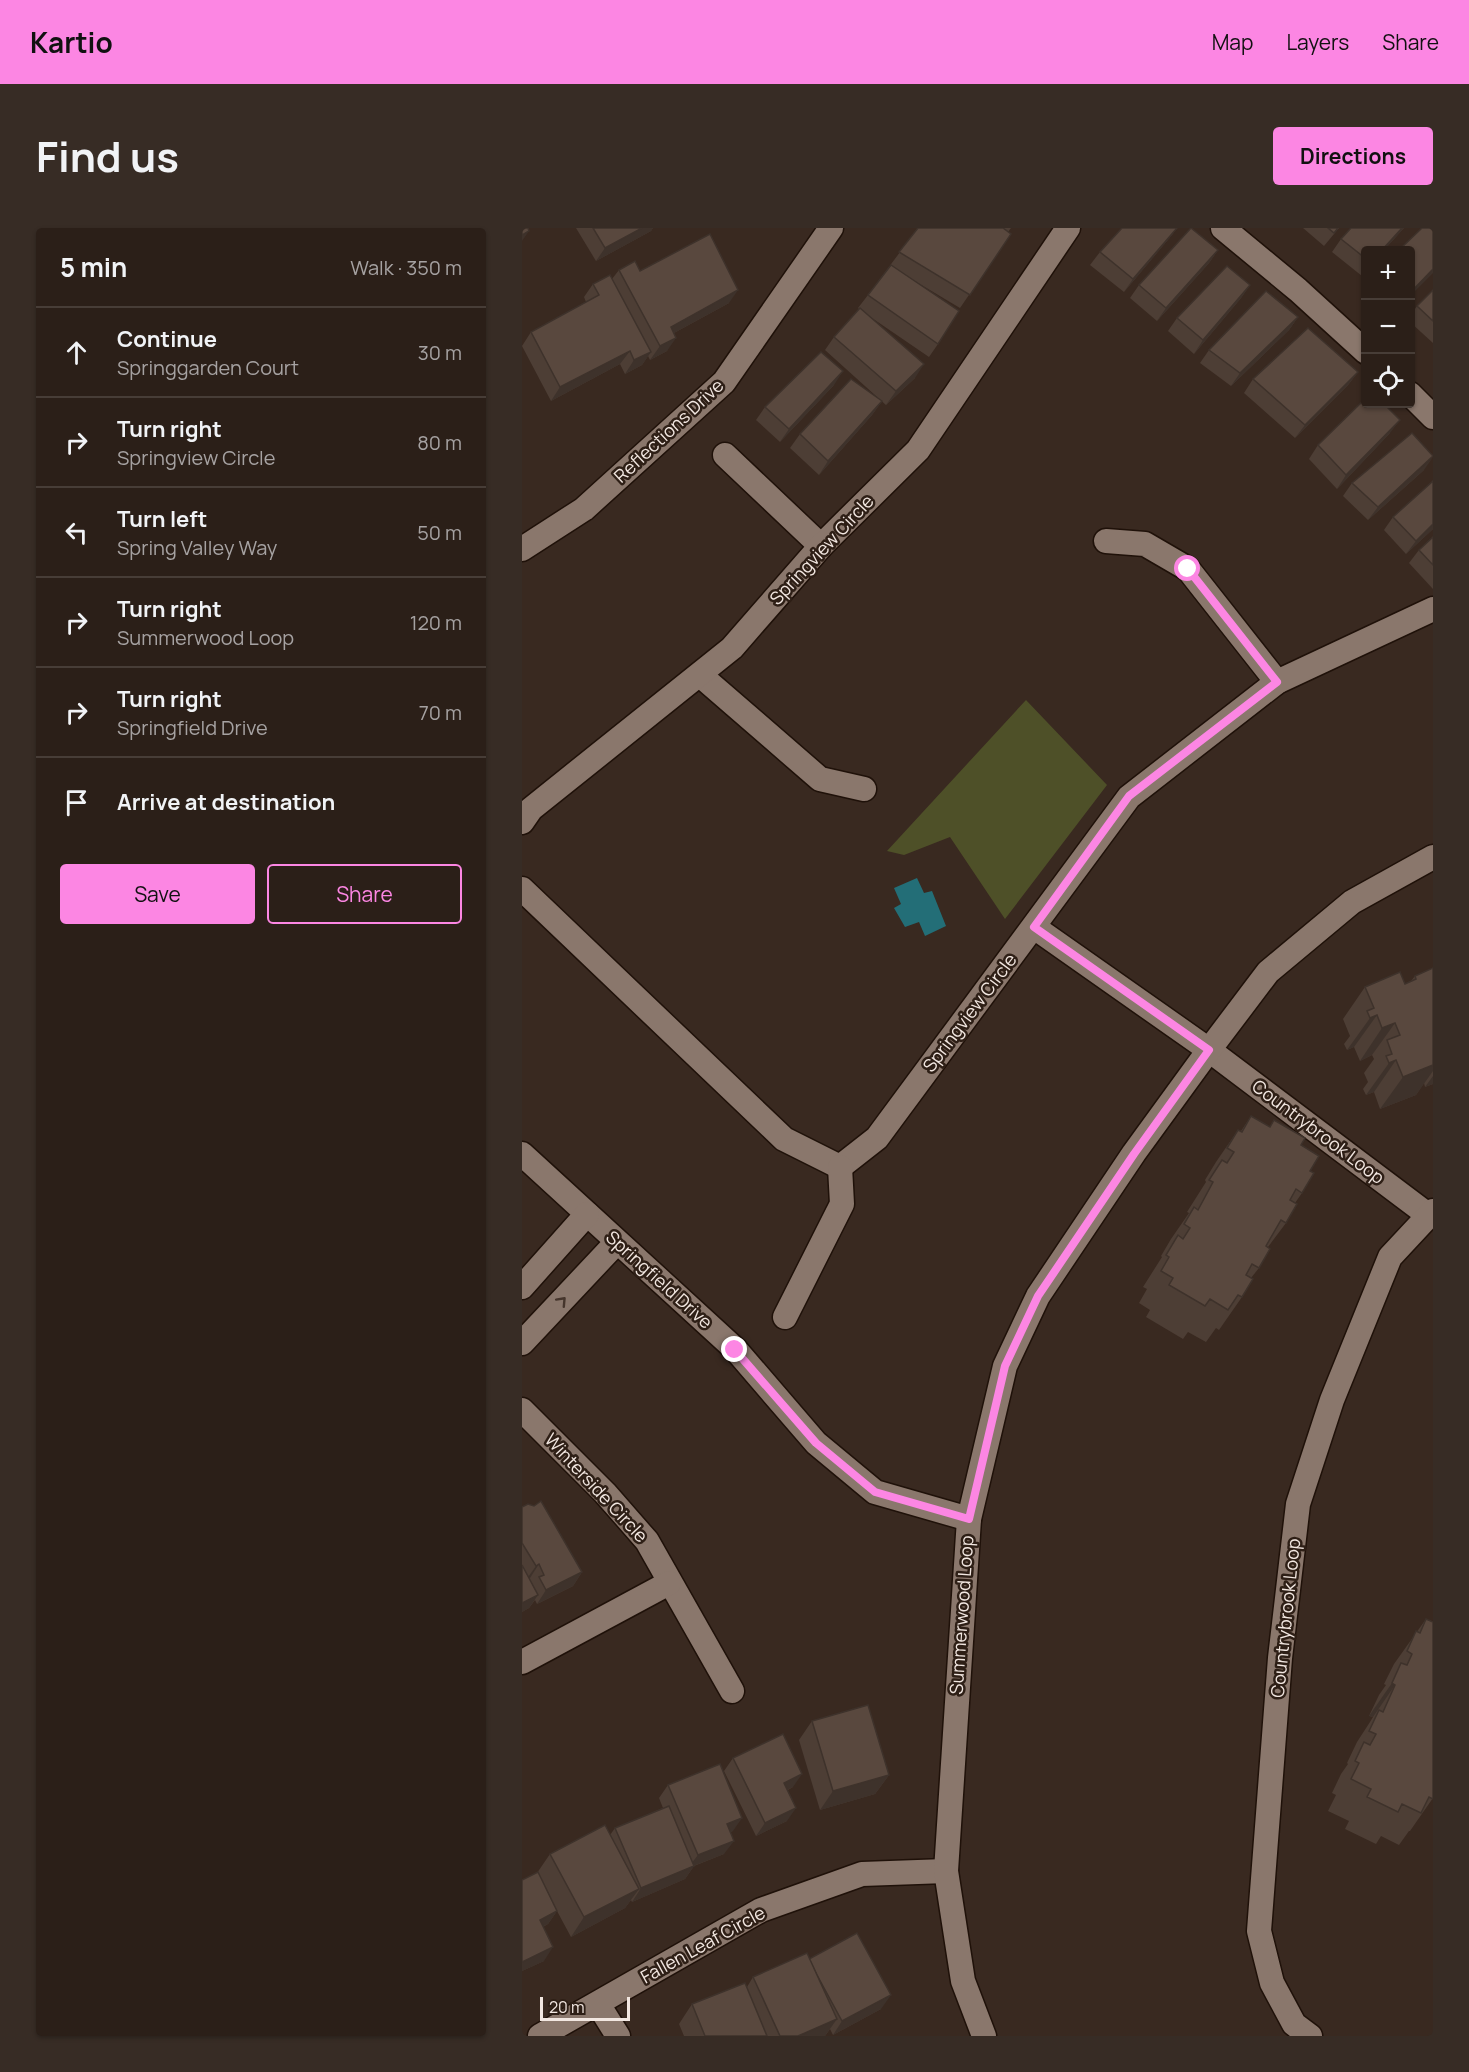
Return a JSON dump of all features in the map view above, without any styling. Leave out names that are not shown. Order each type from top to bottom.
[{"type":"street","name":"Reflections Drive","points":[[522,549],[584,509],[724,382],[831,228]]},
{"type":"street","name":"Springview Circle","points":[[522,822],[531,809],[732,648],[821,546],[918,450],[1068,228]]},
{"type":"street","points":[[1223,228],[1298,290],[1361,348]]},
{"type":"street","points":[[1415,399],[1433,417]]},
{"type":"street","points":[[725,455],[821,546]]},
{"type":"street","points":[[1106,541],[1145,544],[1188,569],[1277,682]]},
{"type":"street","name":"Springview Circle","points":[[840,1167],[877,1138],[1129,796],[1277,682],[1433,609]]},
{"type":"street","points":[[700,675],[820,779],[864,789]]},
{"type":"street","name":"Summerwood Loop","points":[[984,2036],[963,1981],[946,1871],[969,1519],[1005,1366],[1038,1296],[1134,1154],[1268,972],[1352,902],[1433,856]]},
{"type":"street","points":[[522,889],[784,1139],[840,1167],[842,1204],[785,1317]]},
{"type":"street","name":"Countrybrook Loop","points":[[1034,927],[1209,1050],[1430,1213],[1390,1257],[1332,1400],[1298,1504],[1279,1669],[1259,1931],[1272,1983],[1294,2024],[1310,2036]]},
{"type":"street","name":"Springfield Drive","points":[[522,1154],[735,1350],[816,1443],[875,1492],[969,1519]]},
{"type":"street","points":[[522,1287],[587,1214]]},
{"type":"street","points":[[522,1343],[617,1242]]},
{"type":"street","name":"Winterside Circle","points":[[522,1410],[605,1493],[647,1541],[732,1691]]},
{"type":"street","points":[[522,1662],[669,1583]]},
{"type":"street","name":"Fallen Leaf Circle","points":[[540,2036],[761,1910],[862,1874],[946,1871]]},
{"type":"street","points":[[598,2004],[618,2036]]},
{"type":"green space","points":[[1026,700],[1107,785],[1005,919],[950,837],[904,855],[887,851]]},
{"type":"water","points":[[917,878],[924,893],[932,891],[946,926],[925,936],[919,922],[905,927],[894,908],[901,904],[894,888]]},
{"type":"building","points":[[522,228],[528,228],[529,231],[522,235]]},
{"type":"building","points":[[593,228],[642,228],[605,248]]},
{"type":"building","points":[[918,228],[1003,228],[1011,234],[970,295],[899,252]]},
{"type":"building","points":[[1122,228],[1177,228],[1133,279],[1100,252]]},
{"type":"building","points":[[1191,228],[1218,250],[1166,308],[1139,285]]},
{"type":"building","points":[[1328,228],[1338,228],[1334,233]]},
{"type":"building","points":[[1351,228],[1402,228],[1386,246],[1361,246],[1361,255],[1341,239]]},
{"type":"building","points":[[1422,228],[1433,228],[1433,269],[1415,288],[1415,246],[1403,246]]},
{"type":"building","points":[[710,234],[738,290],[671,327],[676,338],[660,346],[619,270],[635,261],[640,271]]},
{"type":"building","points":[[891,265],[959,311],[938,344],[868,295]]},
{"type":"building","points":[[1227,266],[1250,285],[1203,340],[1177,318]]},
{"type":"building","points":[[610,275],[651,352],[634,360],[630,351],[560,387],[531,332],[599,295],[593,284]]},
{"type":"building","points":[[1433,290],[1433,321],[1417,306]]},
{"type":"building","points":[[1266,291],[1298,317],[1240,373],[1209,350]]},
{"type":"building","points":[[860,308],[924,364],[896,391],[834,337]]},
{"type":"building","points":[[1308,328],[1358,372],[1305,425],[1253,379]]},
{"type":"building","points":[[821,352],[843,371],[789,429],[765,407]]},
{"type":"building","points":[[851,379],[882,401],[828,461],[800,434]]},
{"type":"building","points":[[1361,403],[1361,408],[1388,408],[1400,420],[1346,475],[1318,445]]},
{"type":"building","points":[[1412,433],[1433,456],[1378,507],[1352,483]]},
{"type":"building","points":[[1433,481],[1433,524],[1416,541],[1393,517]]},
{"type":"building","points":[[1433,537],[1433,565],[1419,550]]},
{"type":"building","points":[[1433,968],[1433,1065],[1403,1077],[1396,1060],[1389,1063],[1386,1056],[1392,1054],[1387,1040],[1400,1035],[1395,1023],[1382,1028],[1377,1015],[1370,1018],[1367,1011],[1374,1008],[1365,987],[1400,972],[1405,984],[1416,979],[1415,976]]},
{"type":"building","points":[[1251,1116],[1270,1127],[1274,1120],[1305,1138],[1301,1145],[1319,1156],[1310,1171],[1314,1173],[1302,1193],[1296,1189],[1290,1200],[1297,1204],[1286,1223],[1281,1220],[1266,1246],[1270,1249],[1259,1268],[1252,1264],[1246,1275],[1253,1279],[1242,1297],[1238,1295],[1228,1310],[1210,1299],[1205,1306],[1169,1285],[1173,1278],[1161,1271],[1169,1257],[1166,1255],[1178,1235],[1183,1239],[1190,1228],[1184,1224],[1194,1207],[1198,1210],[1213,1182],[1209,1180],[1222,1160],[1227,1163],[1234,1152],[1227,1148],[1238,1130],[1242,1132]]},
{"type":"building","points":[[541,1501],[582,1572],[546,1590],[539,1577],[544,1575],[539,1564],[536,1566],[522,1543],[522,1507],[528,1504],[534,1506]]},
{"type":"building","points":[[522,1565],[538,1595],[522,1603]]},
{"type":"building","points":[[1426,1619],[1433,1622],[1433,1799],[1429,1797],[1421,1813],[1402,1804],[1398,1812],[1367,1797],[1371,1789],[1351,1779],[1359,1763],[1355,1761],[1364,1742],[1370,1745],[1376,1734],[1369,1731],[1379,1710],[1383,1712],[1395,1685],[1392,1683],[1401,1663],[1407,1665],[1412,1654],[1407,1651],[1416,1631],[1420,1633]]},
{"type":"building","points":[[868,1705],[889,1775],[833,1791],[812,1721]]},
{"type":"building","points":[[783,1734],[802,1774],[784,1783],[796,1808],[765,1823],[733,1758]]},
{"type":"building","points":[[720,1764],[742,1818],[727,1824],[734,1841],[698,1855],[668,1785]]},
{"type":"building","points":[[669,1806],[694,1866],[641,1888],[615,1828]]},
{"type":"building","points":[[605,1825],[639,1889],[584,1917],[550,1854]]},
{"type":"building","points":[[538,1872],[557,1911],[540,1920],[553,1947],[522,1962],[522,1880]]},
{"type":"building","points":[[857,1933],[891,1995],[842,2021],[809,1959]]},
{"type":"building","points":[[807,1953],[837,2019],[798,2036],[780,2036],[753,1977]]},
{"type":"building","points":[[745,1983],[767,2036],[705,2036],[692,2004]]},
{"type":"route","points":[[735,1350],[816,1443],[875,1492],[969,1519],[1005,1366],[1038,1296],[1134,1154],[1209,1050],[1034,927],[1129,796],[1277,682],[1188,569]]}]
